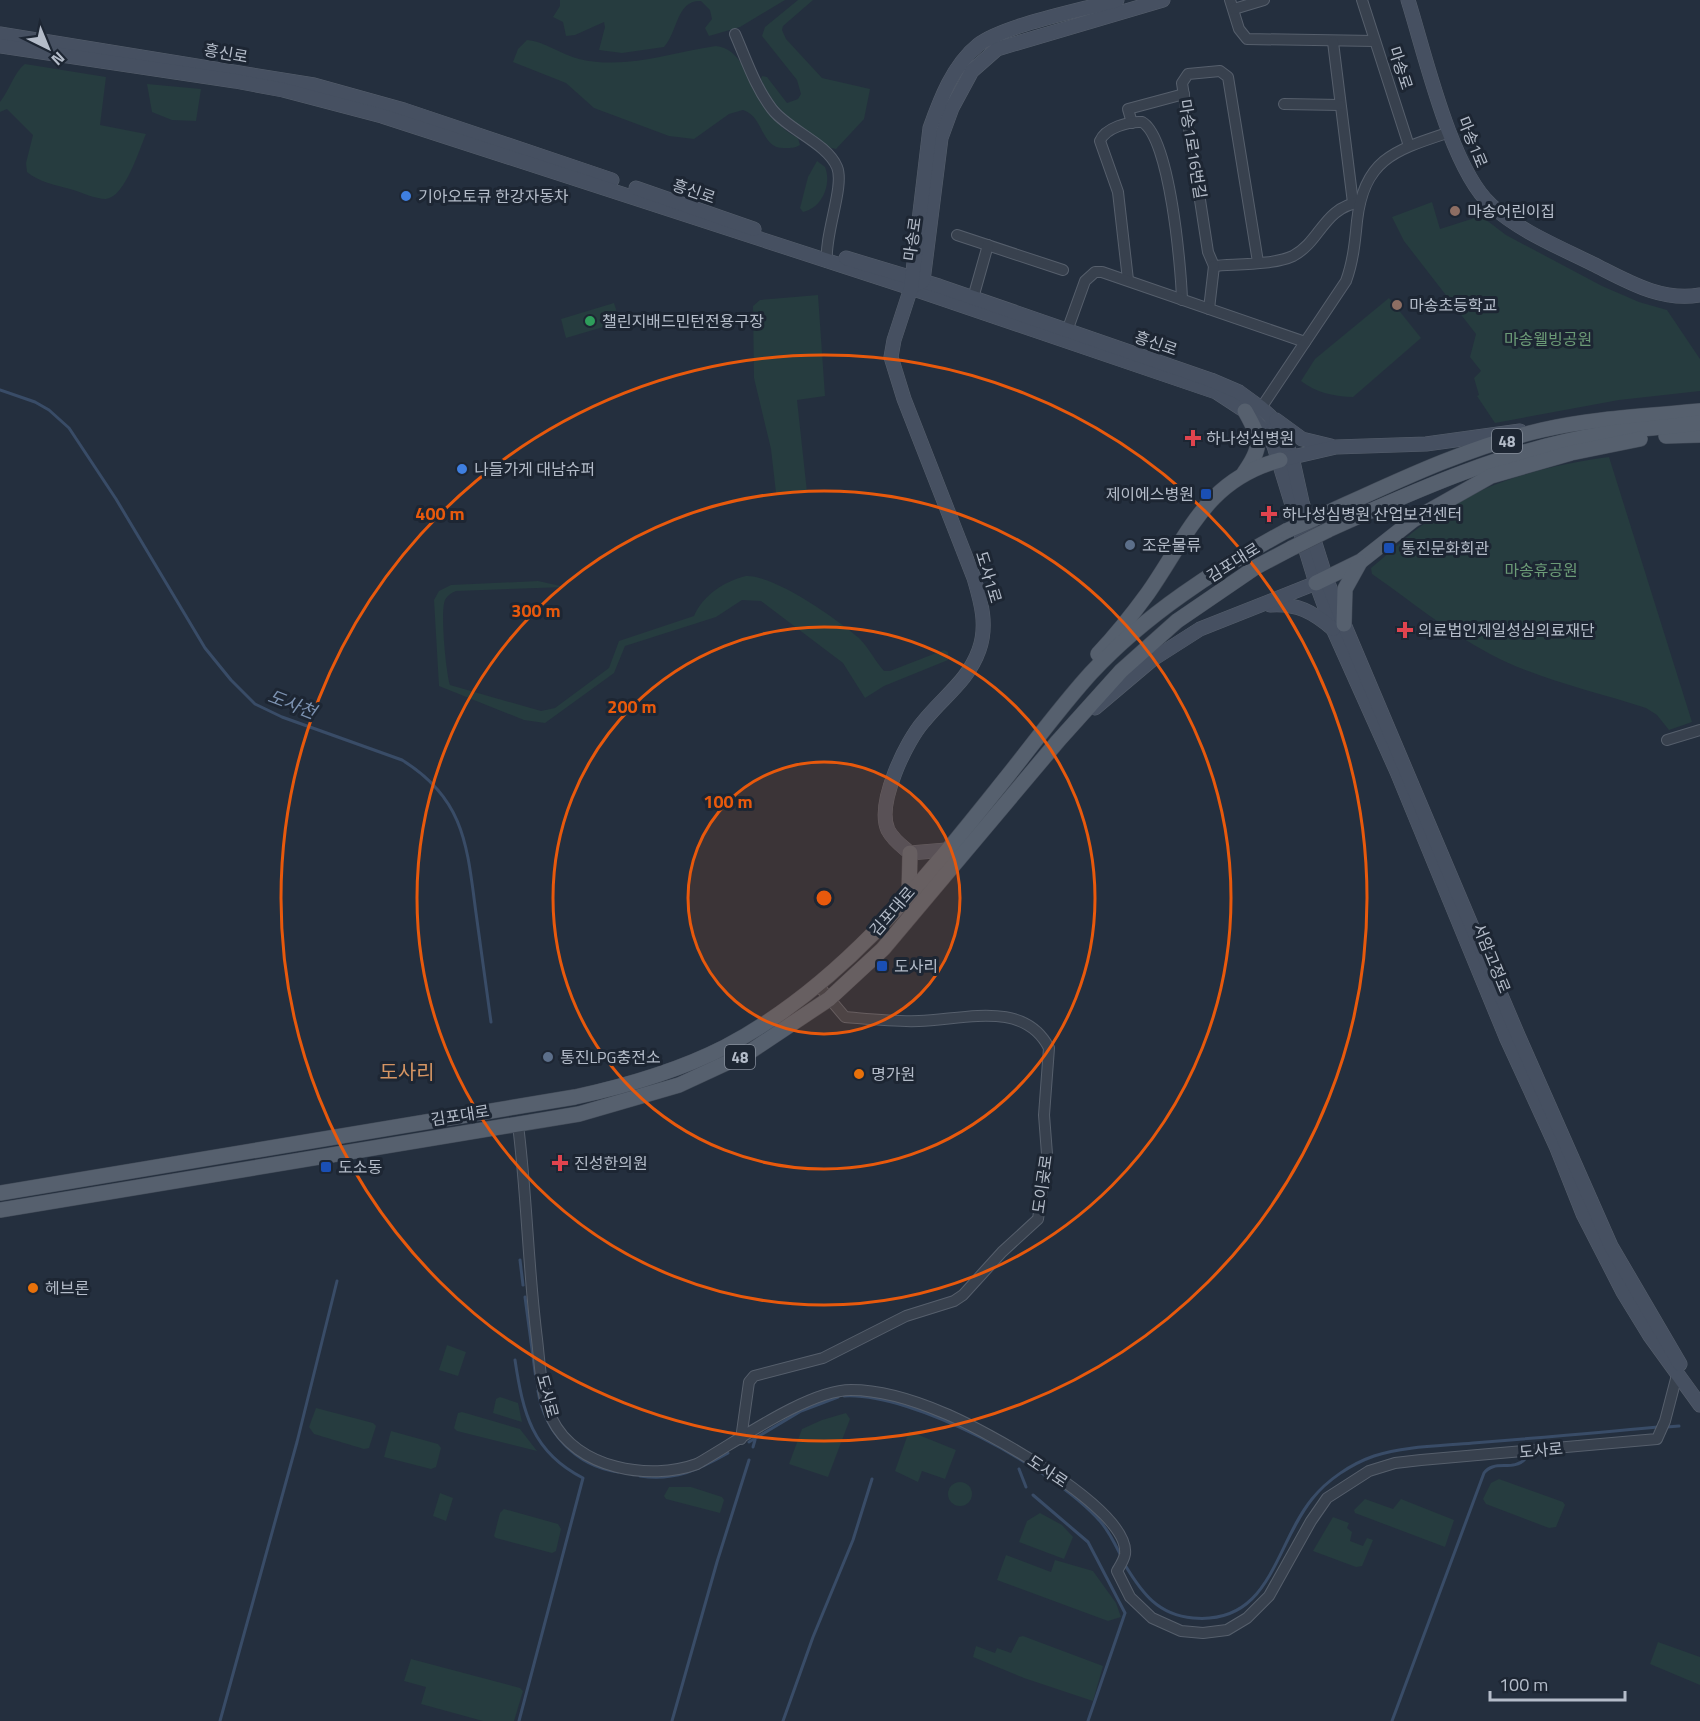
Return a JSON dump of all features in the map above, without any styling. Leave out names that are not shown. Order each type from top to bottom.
[{"type":"main road","name":"마송로","points":[[915,282],[930,128],[960,64],[978,45],[1002,32],[1117,0]]},
{"type":"main road","name":"마송로","points":[[915,282],[941,138],[952,108],[972,71],[998,49],[1163,0]]},
{"type":"main road","name":"마송1로","points":[[1408,0],[1450,132],[1472,183],[1490,205],[1515,223],[1656,293],[1670,297],[1700,295]]},
{"type":"main road","name":"흥신로","points":[[0,34],[222,69],[334,91],[414,114],[827,257]]},
{"type":"main road","name":"흥신로","points":[[0,46],[235,81],[329,102],[827,257],[973,298],[1211,380],[1239,392],[1265,412],[1286,459],[1297,502]]},
{"type":"main road","name":"흥신로","points":[[915,282],[1216,392],[1245,411],[1268,435],[1286,459]]},
{"type":"main road","name":"도사1로","points":[[910,853],[896,840],[886,824],[885,810],[890,788],[916,731],[932,711],[958,687],[971,668],[980,647],[984,622],[974,578],[892,364],[894,340],[915,282]]},
{"type":"main road","points":[[1603,427],[1652,406],[1700,402]]},
{"type":"main road","points":[[1244,474],[1255,458],[1260,443],[1256,430],[1245,411]]},
{"type":"main road","name":"김포대로","points":[[0,1210],[518,1125],[605,1108],[694,1079],[761,1046],[829,999],[883,949],[1065,733],[1121,671],[1178,621],[1248,572],[1328,530],[1454,477],[1603,427],[1700,411]]},
{"type":"main road","points":[[1265,412],[1302,439],[1336,447]]},
{"type":"main road","name":"김포대로","points":[[0,1193],[596,1092],[666,1071],[724,1047],[756,1029],[818,985],[864,945],[909,895],[1091,673],[1132,634],[1188,590],[1242,555],[1286,531],[1422,471],[1540,430],[1700,423]]},
{"type":"main road","points":[[1603,427],[1649,437]]},
{"type":"main road","points":[[1050,724],[1078,676],[1119,631],[1148,593],[1205,506],[1218,492],[1244,474],[1286,459],[1336,447],[1426,444],[1540,430]]},
{"type":"main road","points":[[1065,733],[1153,659],[1200,629],[1321,581],[1360,561],[1413,520],[1491,476],[1571,453],[1649,437],[1700,435]]},
{"type":"main road","name":"서암고정로","points":[[1297,502],[1321,581],[1401,783],[1583,1214],[1623,1292],[1677,1375],[1700,1405]]},
{"type":"main road","points":[[1258,606],[1298,606],[1339,627],[1345,589],[1360,561]]},
{"type":"main road","name":"서암고정로","points":[[1339,627],[1607,1238],[1655,1325],[1700,1390]]},
{"type":"main road","points":[[909,895],[910,853],[946,850]]},
{"type":"street","points":[[1264,0],[1232,5],[1239,29],[1247,39],[1374,41]]},
{"type":"street","name":"마송로","points":[[1362,0],[1409,146]]},
{"type":"street","points":[[735,34],[773,110],[831,156],[838,168],[827,257]]},
{"type":"street","points":[[1265,412],[1305,342],[1346,281],[1352,263],[1356,202],[1340,105],[1333,42]]},
{"type":"street","name":"마송1로16번길","points":[[1214,266],[1208,252],[1182,82],[1188,74],[1220,71],[1228,77],[1258,262]]},
{"type":"street","points":[[1128,280],[1118,192],[1100,141],[1106,131],[1132,123],[1128,109],[1184,94]]},
{"type":"street","points":[[1284,104],[1340,105]]},
{"type":"street","name":"마송1로16번길","points":[[1132,123],[1143,122],[1148,125],[1168,176],[1182,300]]},
{"type":"street","points":[[1209,309],[1214,266],[1291,257],[1307,245],[1327,218],[1356,202],[1374,170],[1390,155],[1450,132]]},
{"type":"street","points":[[957,235],[1063,270]]},
{"type":"street","points":[[973,298],[988,245]]},
{"type":"street","points":[[1067,331],[1089,275],[1102,272],[1305,342]]},
{"type":"street","points":[[1667,740],[1700,730]]},
{"type":"street","name":"도이곶로","points":[[741,1439],[749,1382],[754,1376],[823,1358],[906,1316],[954,1301],[963,1295],[1009,1245],[1038,1219],[1047,1154],[1044,1115],[1049,1048],[1045,1039],[1020,1020],[1010,1017],[979,1016],[910,1022],[845,1017],[818,985]]},
{"type":"street","name":"도사로","points":[[518,1125],[530,1290],[545,1392],[557,1427],[565,1437],[589,1456],[619,1467],[643,1471],[679,1471],[697,1464],[800,1405],[835,1391],[852,1390],[888,1395],[943,1412],[1040,1465],[1100,1511],[1116,1530],[1125,1548],[1123,1560],[1117,1571],[1130,1597],[1152,1618],[1181,1631],[1218,1633],[1236,1625],[1261,1606],[1277,1586],[1318,1509],[1354,1478],[1395,1462],[1657,1439],[1665,1421],[1677,1375]]},
{"type":"green space","points":[[560,0],[785,0],[740,27],[709,36],[705,28],[712,19],[710,10],[701,1],[693,2],[682,11],[664,47],[622,53],[599,50],[605,27],[604,22],[575,35],[566,36],[563,22],[553,17],[560,6]]},
{"type":"green space","points":[[798,0],[813,0],[783,26],[782,30],[786,39],[822,78],[870,89],[864,119],[836,149],[827,147],[789,118],[773,100],[761,79],[762,76],[767,77],[787,103],[798,99],[801,94],[797,80],[762,36],[765,27]]},
{"type":"green space","points":[[527,40],[579,59],[614,63],[631,62],[716,46],[728,50],[746,71],[772,116],[798,138],[800,145],[786,148],[771,144],[755,119],[743,110],[729,114],[694,139],[669,136],[594,108],[566,83],[513,62],[518,49]]},
{"type":"green space","points":[[25,64],[106,77],[100,125],[146,134],[125,182],[113,196],[106,199],[93,197],[42,181],[27,172],[26,163],[33,135],[7,109],[0,112],[0,102],[18,71]]},
{"type":"green space","points":[[147,84],[201,89],[196,121],[172,120],[152,112]]},
{"type":"green space","points":[[817,161],[825,167],[826,188],[815,206],[803,212],[800,208],[808,177]]},
{"type":"green space","name":"마송웰빙공원","points":[[1432,202],[1440,229],[1481,216],[1506,235],[1602,286],[1639,302],[1667,310],[1700,359],[1700,391],[1619,400],[1495,423],[1477,396],[1479,395],[1474,378],[1481,371],[1470,357],[1476,334],[1404,241],[1392,217]]},
{"type":"green space","points":[[818,295],[825,396],[797,400],[807,492],[776,493],[771,449],[754,378],[753,306],[760,300]]},
{"type":"green space","points":[[1389,298],[1421,338],[1353,397],[1326,393],[1301,381],[1315,359]]},
{"type":"green space","name":"챌린지배드민턴전용구장","points":[[614,303],[620,322],[566,338],[561,319]]},
{"type":"green space","name":"마송휴공원","points":[[1609,457],[1692,722],[1669,730],[1657,715],[1646,708],[1547,678],[1490,654],[1444,626],[1372,574],[1371,568],[1413,532],[1449,507],[1470,496],[1537,471]]},
{"type":"green space","points":[[746,576],[758,578],[789,590],[836,620],[859,638],[884,671],[890,671],[944,650],[948,652],[948,660],[884,686],[865,698],[843,663],[761,601],[742,600],[716,617],[625,646],[614,673],[545,723],[524,720],[439,686],[434,600],[439,591],[451,585],[538,581],[565,587],[456,591],[445,600],[444,642],[450,685],[541,711],[555,708],[609,668],[619,641],[694,616],[709,595],[730,581]]},
{"type":"green space","points":[[447,1345],[466,1352],[458,1376],[439,1370]]},
{"type":"green space","points":[[500,1397],[518,1403],[522,1422],[493,1413],[496,1399]]},
{"type":"green space","points":[[316,1408],[373,1423],[376,1426],[369,1448],[364,1449],[314,1434],[309,1427]]},
{"type":"green space","points":[[462,1412],[520,1429],[537,1451],[457,1431],[454,1428],[458,1413]]},
{"type":"green space","points":[[846,1413],[850,1419],[828,1477],[789,1464],[802,1429]]},
{"type":"green space","points":[[391,1431],[438,1444],[441,1448],[436,1467],[431,1469],[384,1457]]},
{"type":"green space","points":[[909,1431],[956,1450],[945,1479],[922,1471],[918,1482],[895,1471]]},
{"type":"green space","points":[[1499,1479],[1563,1502],[1565,1505],[1556,1527],[1549,1528],[1486,1504],[1483,1499],[1491,1483]]},
{"type":"green space","points":[[960,1482],[968,1486],[972,1494],[968,1502],[960,1506],[952,1502],[948,1494],[952,1486]]},
{"type":"green space","points":[[669,1487],[691,1487],[722,1497],[724,1500],[720,1513],[666,1499],[664,1496]]},
{"type":"green space","points":[[440,1493],[453,1498],[446,1521],[433,1516]]},
{"type":"green space","points":[[1365,1499],[1393,1509],[1401,1499],[1454,1520],[1445,1547],[1355,1513],[1354,1510]]},
{"type":"green space","points":[[504,1509],[558,1524],[561,1529],[556,1551],[552,1553],[496,1538],[494,1536],[500,1513]]},
{"type":"green space","points":[[1040,1513],[1062,1525],[1073,1537],[1064,1559],[1019,1542],[1027,1521]]},
{"type":"green space","points":[[1333,1517],[1349,1523],[1347,1528],[1352,1532],[1350,1541],[1363,1546],[1367,1538],[1373,1540],[1362,1566],[1356,1567],[1313,1551]]},
{"type":"green space","points":[[1006,1555],[1051,1572],[1055,1560],[1093,1571],[1116,1603],[1121,1617],[1108,1621],[997,1580]]},
{"type":"green space","points":[[1023,1636],[1103,1666],[1093,1701],[1024,1678],[973,1657],[976,1646],[995,1653],[997,1648],[1011,1653],[1019,1637]]},
{"type":"green space","points":[[1658,1642],[1700,1657],[1700,1685],[1650,1664]]},
{"type":"green space","points":[[411,1659],[520,1688],[523,1691],[514,1721],[483,1721],[421,1704],[426,1687],[404,1681]]},
{"type":"waterway","name":"도사천","points":[[0,390],[35,402],[49,410],[69,428],[116,499],[205,648],[231,680],[255,704],[282,717],[402,760],[423,775],[439,791],[451,808],[459,826],[470,866],[491,1022]]},
{"type":"waterway","points":[[520,1260],[523,1285]]},
{"type":"waterway","points":[[220,1721],[297,1442],[337,1281]]},
{"type":"waterway","points":[[525,1297],[536,1379]]},
{"type":"waterway","points":[[515,1360],[527,1414],[541,1443],[566,1468],[583,1478],[519,1721]]},
{"type":"waterway","points":[[538,1391],[548,1421],[555,1434],[565,1445],[589,1463],[618,1472]]},
{"type":"waterway","points":[[844,1396],[873,1398],[944,1420],[1017,1458],[1079,1501],[1100,1521],[1121,1556]]},
{"type":"waterway","points":[[749,1442],[801,1411],[838,1397]]},
{"type":"waterway","points":[[1667,1427],[1679,1426]]},
{"type":"waterway","points":[[1125,1565],[1152,1601],[1170,1612],[1193,1618],[1219,1617],[1239,1609],[1255,1596],[1268,1579],[1299,1518],[1312,1499],[1340,1473],[1365,1459],[1398,1450],[1423,1447],[1658,1427]]},
{"type":"waterway","points":[[753,1447],[755,1440]]},
{"type":"waterway","points":[[640,1476],[664,1477],[686,1473],[728,1453]]},
{"type":"waterway","points":[[1392,1721],[1484,1473],[1493,1467],[1515,1465],[1525,1459]]},
{"type":"waterway","points":[[672,1721],[717,1562],[749,1460]]},
{"type":"waterway","points":[[1019,1469],[1026,1487]]},
{"type":"waterway","points":[[783,1721],[813,1637],[853,1540],[872,1479]]},
{"type":"waterway","points":[[1033,1495],[1088,1542],[1125,1613],[1088,1721]]},
{"type":"place","name":"기아오토큐 한강자동차","points":[[406,196]]},
{"type":"place","name":"마송어린이집","points":[[1455,211]]},
{"type":"place","name":"마송초등학교","points":[[1397,305]]},
{"type":"place","name":"챌린지배드민턴전용구장","points":[[590,321]]},
{"type":"place","name":"하나성심병원","points":[[1193,438]]},
{"type":"place","name":"나들가게 대남슈퍼","points":[[462,469]]},
{"type":"place","name":"제이에스병원","points":[[1206,494]]},
{"type":"place","name":"하나성심병원 산업보건센터","points":[[1269,514]]},
{"type":"place","name":"조운물류","points":[[1130,545]]},
{"type":"place","name":"통진문화회관","points":[[1389,548]]},
{"type":"place","name":"의료법인제일성심의료재단","points":[[1405,630]]},
{"type":"place","name":"도사리","points":[[882,966]]},
{"type":"place","name":"통진LPG충전소","points":[[548,1057]]},
{"type":"place","name":"명가원","points":[[859,1074]]},
{"type":"place","name":"진성한의원","points":[[560,1163]]},
{"type":"place","name":"도소동","points":[[326,1167]]},
{"type":"place","name":"헤브론","points":[[33,1288]]},
{"type":"district","name":"도사리","points":[[407,1071]]}]
